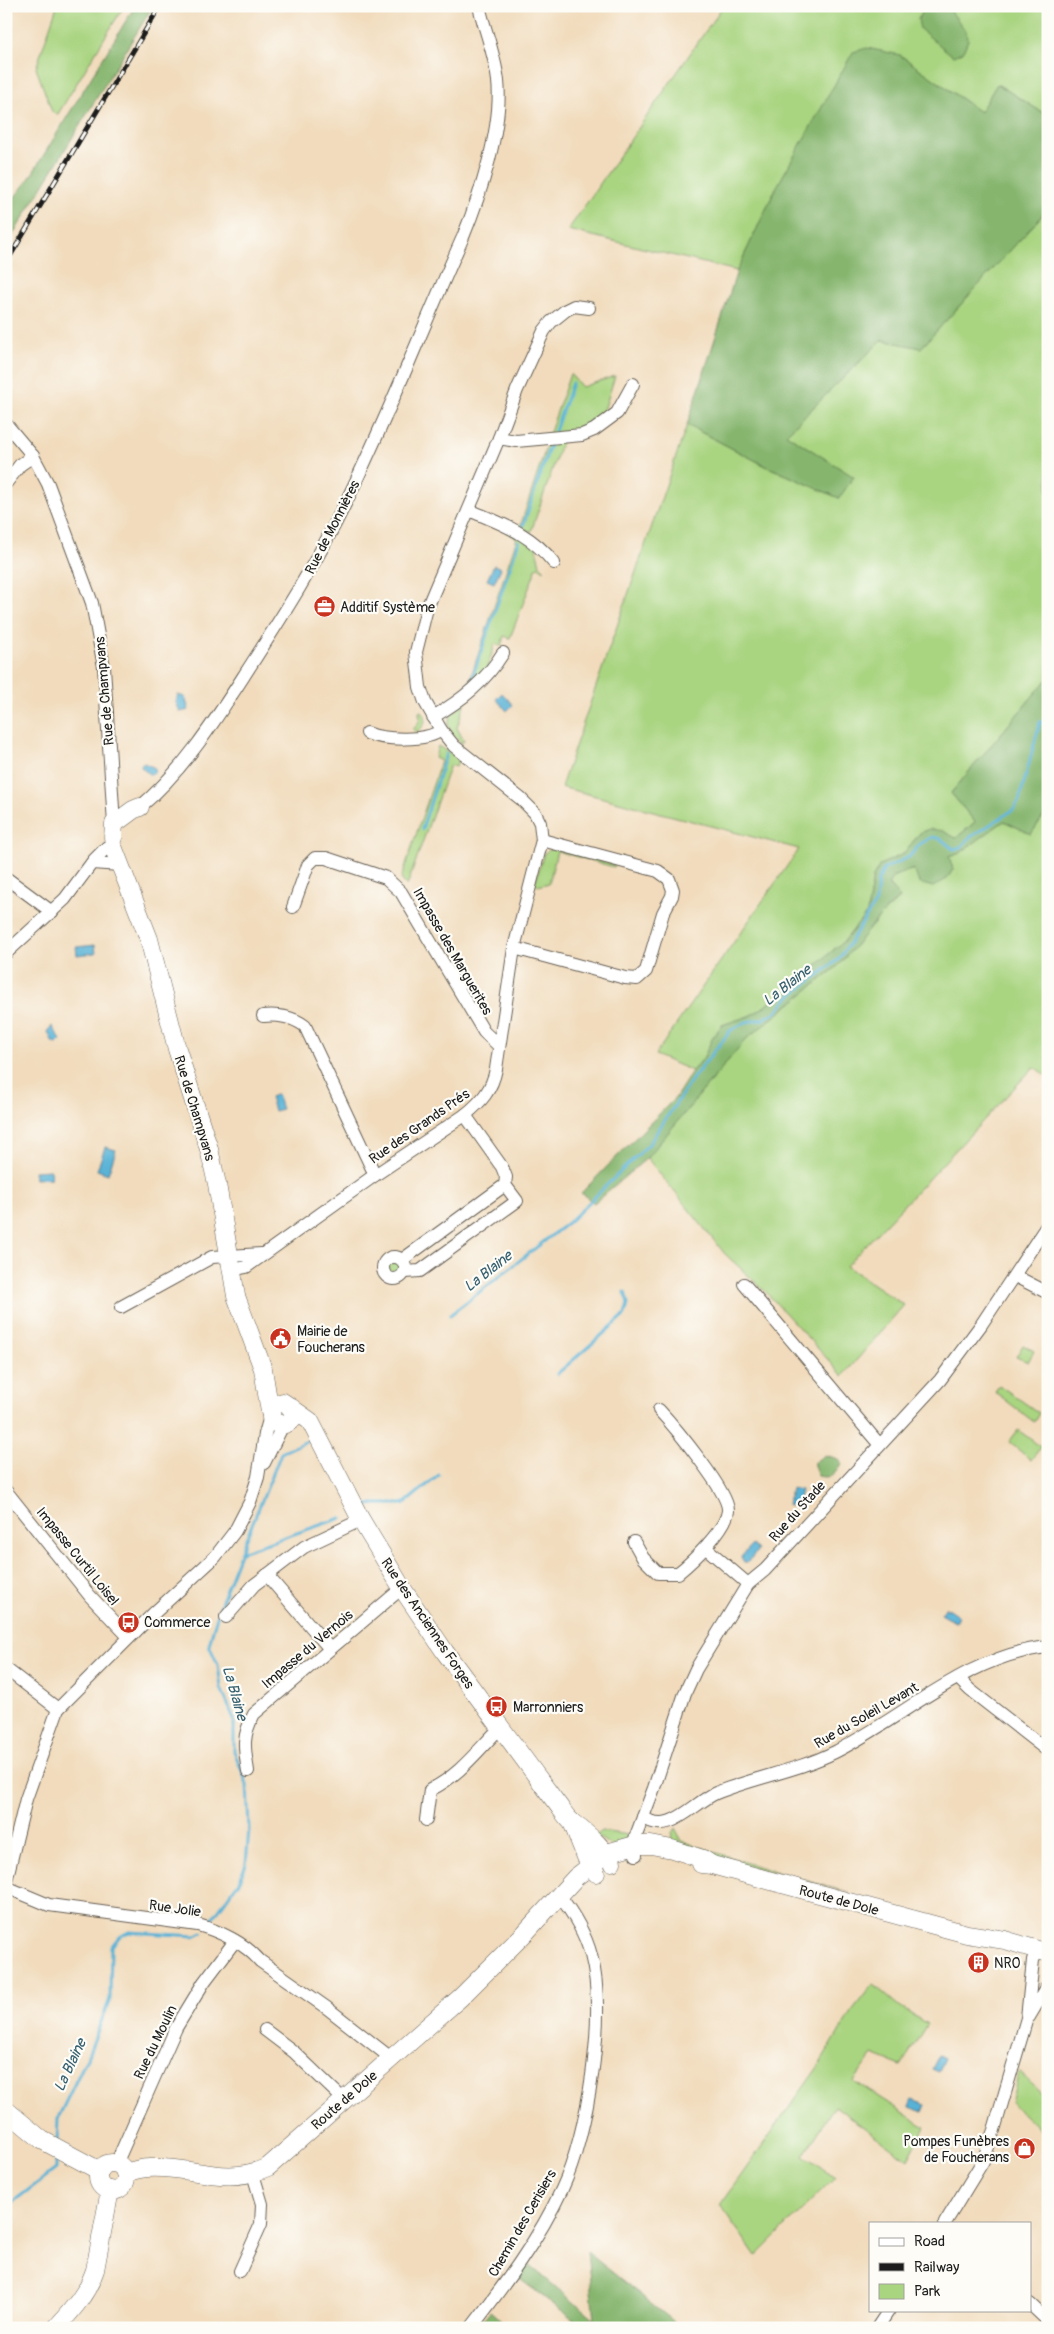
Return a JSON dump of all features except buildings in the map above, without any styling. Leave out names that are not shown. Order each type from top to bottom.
[{"type":"street","name":"Rue de Monnières","points":[[114,844],[136,808],[173,774],[214,720],[275,628],[321,550],[351,491],[472,215],[491,145],[499,96],[496,66],[479,6]]},
{"type":"street","points":[[367,733],[379,738],[419,737],[436,734],[441,730],[433,717],[420,686],[416,652],[418,638],[431,600],[499,438],[517,390],[544,331],[551,322],[566,310],[574,306],[589,308]]},
{"type":"street","points":[[499,438],[516,441],[582,435],[594,430],[617,413],[633,384]]},
{"type":"street","name":"Rue de Champvans","points":[[6,424],[33,456],[48,484],[68,535],[98,625],[104,667],[114,844],[149,939],[177,1049],[209,1149],[236,1264],[236,1296],[263,1370],[277,1419]]},
{"type":"street","points":[[6,484],[20,465],[33,456]]},
{"type":"street","points":[[469,510],[526,536],[540,546],[554,563]]},
{"type":"street","points":[[433,717],[458,703],[485,679],[504,653]]},
{"type":"street","name":"Rue des Grands Prés","points":[[236,1264],[262,1254],[465,1114],[476,1106],[491,1087],[514,948],[542,840],[540,823],[535,812],[454,746],[441,730]]},
{"type":"street","points":[[112,802],[123,810],[136,808]]},
{"type":"street","points":[[514,948],[625,978],[636,979],[646,971],[663,913],[672,896],[673,890],[669,879],[658,871],[542,840]]},
{"type":"street","points":[[92,863],[114,844]]},
{"type":"street","points":[[6,952],[52,912],[72,890],[92,863],[114,844]]},
{"type":"street","name":"Impasse des Marguerites","points":[[293,907],[308,866],[315,858],[326,858],[392,882],[401,892],[484,1032],[499,1046]]},
{"type":"street","points":[[6,878],[52,912]]},
{"type":"street","points":[[262,1016],[274,1014],[305,1026],[375,1175]]},
{"type":"street","points":[[465,1114],[502,1168],[506,1177],[505,1185],[517,1201],[420,1271],[403,1266],[505,1185]]},
{"type":"street","name":"Rue du Stade","points":[[636,1850],[636,1833],[685,1693],[696,1669],[748,1584],[765,1570],[879,1444],[940,1380],[1015,1276],[1048,1224]]},
{"type":"street","points":[[121,1307],[212,1257],[236,1264],[262,1254]]},
{"type":"street","points":[[1015,1276],[1048,1293]]},
{"type":"street","points":[[744,1284],[879,1444]]},
{"type":"street","name":"Rue de Champvans","points":[[263,1370],[290,1406]]},
{"type":"street","points":[[277,1419],[292,1419],[290,1406]]},
{"type":"street","name":"Rue des Anciennes Forges","points":[[290,1406],[310,1421],[316,1436],[361,1520],[402,1588],[500,1728],[572,1822],[593,1869]]},
{"type":"street","points":[[634,1542],[643,1558],[658,1573],[678,1573],[706,1548],[726,1518],[727,1501],[676,1429],[659,1410]]},
{"type":"street","points":[[277,1419],[304,1428],[316,1436]]},
{"type":"street","points":[[6,1881],[26,1799],[58,1709],[220,1550],[243,1516],[259,1472],[265,1434],[277,1419]]},
{"type":"street","name":"Impasse Curtil Loisel","points":[[6,1491],[90,1596],[130,1637]]},
{"type":"street","points":[[226,1617],[254,1585],[304,1547],[361,1520]]},
{"type":"street","points":[[706,1548],[748,1584]]},
{"type":"street","points":[[267,1575],[330,1649]]},
{"type":"street","name":"Impasse du Vernois","points":[[248,1771],[244,1748],[246,1728],[254,1714],[402,1588]]},
{"type":"street","name":"Rue du Soleil Levant","points":[[643,1817],[656,1824],[671,1822],[695,1804],[718,1792],[811,1763],[844,1747],[959,1678],[1011,1654],[1048,1647]]},
{"type":"street","points":[[6,1669],[58,1709]]},
{"type":"street","points":[[959,1678],[970,1690],[1048,1751]]},
{"type":"street","points":[[426,1820],[430,1790],[448,1781],[470,1762],[500,1728]]},
{"type":"street","name":"Rue des Anciennes Forges","points":[[572,1822],[582,1828],[610,1858]]},
{"type":"street","name":"Route de Dole","points":[[121,2168],[156,2168],[225,2176],[254,2174],[274,2161],[461,1997],[593,1869],[610,1858],[636,1850],[712,1865],[967,1934],[1041,1957]]},
{"type":"street","name":"Rue Jolie","points":[[6,1887],[49,1904],[198,1925],[235,1941],[370,2040],[391,2058]]},
{"type":"street","name":"Chemin des Cerisiers","points":[[471,2328],[514,2272],[562,2190],[573,2163],[591,2081],[596,2008],[594,1970],[582,1932],[562,1899]]},
{"type":"street","name":"Rue du Moulin","points":[[121,2168],[176,2028],[204,1982],[235,1941]]},
{"type":"street","points":[[947,2222],[983,2161],[1027,2018],[1041,1957]]},
{"type":"street","points":[[1027,2018],[1034,2011],[1048,1986]]},
{"type":"street","points":[[265,2030],[294,2052],[344,2100]]},
{"type":"street","points":[[6,2110],[42,2140],[100,2171]]},
{"type":"street","points":[[105,2165],[121,2168],[122,2186],[117,2190],[110,2190],[99,2182],[100,2171],[105,2165]]},
{"type":"street","points":[[240,2270],[261,2224],[262,2204],[254,2174]]},
{"type":"street","points":[[56,2328],[79,2302],[91,2282],[97,2262],[110,2190]]},
{"type":"street","points":[[1032,2306],[1048,2321]]},
{"type":"street","points":[[877,2328],[888,2312]]},
{"type":"green space","points":[[57,6],[124,6],[58,114],[53,113],[51,109],[36,68]]},
{"type":"green space","points":[[135,6],[153,6],[6,246],[6,208],[29,179]]},
{"type":"green space","points":[[723,6],[1048,6],[1048,116],[997,84],[980,112],[900,55],[776,188],[737,271],[568,230]]},
{"type":"green space","points":[[932,6],[947,6],[965,30],[968,40],[963,52],[953,56],[920,29],[918,19],[924,10]]},
{"type":"green space","points":[[867,48],[900,55],[980,112],[997,84],[1048,116],[1048,209],[921,348],[882,340],[786,434],[854,477],[839,498],[766,466],[687,425],[737,271],[776,188],[853,52]]},
{"type":"green space","points":[[1048,209],[1048,678],[951,793],[975,822],[956,838],[930,829],[920,833],[903,854],[880,865],[873,877],[867,913],[845,940],[780,996],[752,1015],[722,1025],[713,1037],[703,1059],[692,1071],[655,1055],[799,849],[561,787],[687,425],[766,466],[839,498],[853,477],[786,434],[882,340],[922,347]]},
{"type":"green space","points":[[570,374],[582,387],[615,376],[601,420],[592,427],[549,435]]},
{"type":"green space","points":[[548,441],[562,441],[531,532],[520,527]]},
{"type":"green space","points":[[510,531],[536,547],[540,565],[545,570],[537,567],[510,638],[504,636],[501,646],[495,644],[486,671],[466,691],[517,538],[506,532]]},
{"type":"green space","points":[[1048,678],[1048,810],[1031,834],[1004,821],[960,853],[949,857],[953,869],[947,879],[933,887],[919,883],[914,869],[894,876],[888,885],[900,897],[880,916],[838,966],[746,1039],[647,1158],[594,1203],[581,1193],[676,1097],[692,1071],[703,1059],[713,1037],[722,1025],[752,1015],[780,996],[845,940],[867,913],[873,877],[880,865],[903,854],[920,833],[930,829],[943,831],[956,838],[975,822],[951,793]]},
{"type":"green space","points":[[465,702],[457,728],[464,741],[461,743],[452,734],[448,725],[451,715]]},
{"type":"green space","points":[[421,711],[425,720],[422,728],[416,732],[413,730],[420,720],[419,712]]},
{"type":"green space","points":[[438,746],[459,758],[456,767],[450,765],[407,886],[401,879],[441,761],[435,758]]},
{"type":"green space","points":[[1048,810],[1048,1077],[1034,1067],[846,1266],[904,1305],[843,1376],[765,1291],[725,1254],[647,1158],[746,1039],[838,966],[880,916],[900,898],[888,884],[894,877],[908,870],[915,870],[947,879],[953,869],[949,857],[960,853],[1004,821],[1031,834]]},
{"type":"green space","points":[[556,847],[615,865],[614,867],[557,851],[549,883],[538,886],[535,883],[544,853]]},
{"type":"green space","points":[[394,1262],[400,1268],[394,1274],[388,1268]]},
{"type":"green space","points":[[1023,1345],[1034,1351],[1028,1362],[1016,1357]]},
{"type":"green space","points":[[999,1385],[1039,1413],[1034,1422],[995,1392]]},
{"type":"green space","points":[[1018,1430],[1041,1447],[1031,1460],[1009,1442]]},
{"type":"green space","points":[[825,1455],[838,1459],[841,1463],[837,1471],[832,1475],[826,1477],[818,1476],[813,1463]]},
{"type":"green space","points":[[675,1828],[682,1841],[750,1864],[849,1893],[717,1858],[671,1840]]},
{"type":"green space","points":[[601,1831],[628,1835],[626,1839],[612,1846],[596,1836]]},
{"type":"green space","points":[[873,1984],[901,2008],[927,2024],[901,2066],[873,2055],[854,2081],[925,2127],[908,2160],[835,2106],[804,2155],[835,2177],[756,2256],[720,2205],[818,2067],[851,2012]]},
{"type":"green space","points":[[1019,2072],[1048,2099],[1048,2137],[1011,2102]]},
{"type":"green space","points":[[587,2252],[682,2328],[585,2328],[517,2277],[527,2263],[594,2319]]},
{"type":"green space","points":[[490,2311],[510,2328],[476,2328]]},
{"type":"water","points":[[494,565],[501,568],[494,583],[487,580]]},
{"type":"water","points":[[502,693],[513,705],[507,711],[496,699]]},
{"type":"water","points":[[178,695],[185,697],[189,710],[180,712],[176,702]]},
{"type":"water","points":[[144,763],[155,768],[154,773],[150,775],[140,766]]},
{"type":"water","points":[[95,945],[96,953],[77,955],[76,947]]},
{"type":"water","points":[[52,1026],[61,1040],[57,1044],[53,1043],[48,1032]]},
{"type":"water","points":[[277,1094],[282,1109],[274,1111],[270,1097]]},
{"type":"water","points":[[105,1147],[116,1150],[108,1174],[97,1170]]},
{"type":"water","points":[[50,1170],[51,1178],[35,1179],[34,1171]]},
{"type":"water","points":[[791,1488],[801,1490],[797,1507],[788,1505]]},
{"type":"water","points":[[752,1545],[758,1550],[748,1562],[744,1562],[741,1557]]},
{"type":"water","points":[[946,1607],[959,1616],[957,1621],[955,1622],[941,1614]]},
{"type":"water","points":[[939,2055],[945,2058],[939,2072],[932,2069]]},
{"type":"water","points":[[912,2100],[926,2105],[923,2112],[909,2107]]},
{"type":"waterway","points":[[555,431],[572,383]]},
{"type":"waterway","points":[[523,526],[550,445]]},
{"type":"waterway","points":[[471,681],[519,541]]},
{"type":"waterway","name":"La Blaine","points":[[450,1315],[570,1221],[649,1144],[693,1078],[731,1030],[746,1022],[763,1019],[776,1012],[789,997],[839,959],[876,902],[878,880],[884,869],[909,857],[920,844],[932,837],[941,839],[953,849],[961,847],[969,838],[1013,810],[1019,801],[1040,722],[1048,722]]},
{"type":"waterway","points":[[422,829],[446,754]]},
{"type":"waterway","name":"La Blaine","points":[[557,1374],[625,1315],[628,1304],[625,1292]]},
{"type":"waterway","name":"La Blaine","points":[[210,1922],[240,1880],[246,1864],[249,1829],[247,1784],[234,1751],[234,1719],[221,1688],[218,1665],[209,1645],[232,1572],[281,1453],[309,1440]]},
{"type":"waterway","name":"La Blaine","points":[[363,1506],[404,1504],[439,1475]]},
{"type":"waterway","name":"La Blaine","points":[[241,1552],[341,1518]]},
{"type":"waterway","name":"La Blaine","points":[[57,2142],[58,2118],[87,2058],[110,1999],[111,1947],[119,1937],[129,1932],[196,1936],[202,1933]]},
{"type":"waterway","name":"La Blaine","points":[[6,2207],[56,2169],[56,2161]]},
{"type":"railway","points":[[6,263],[160,6]]},
{"type":"place","name":"Additif Système","points":[[324,607]]},
{"type":"place","name":"Mairie de Foucherans","points":[[281,1339]]},
{"type":"place","name":"Commerce","points":[[128,1622]]},
{"type":"place","name":"Marronniers","points":[[497,1707]]},
{"type":"place","name":"NRO","points":[[978,1963]]},
{"type":"place","name":"Pompes Funèbres de Foucherans","points":[[1025,2149]]}]
